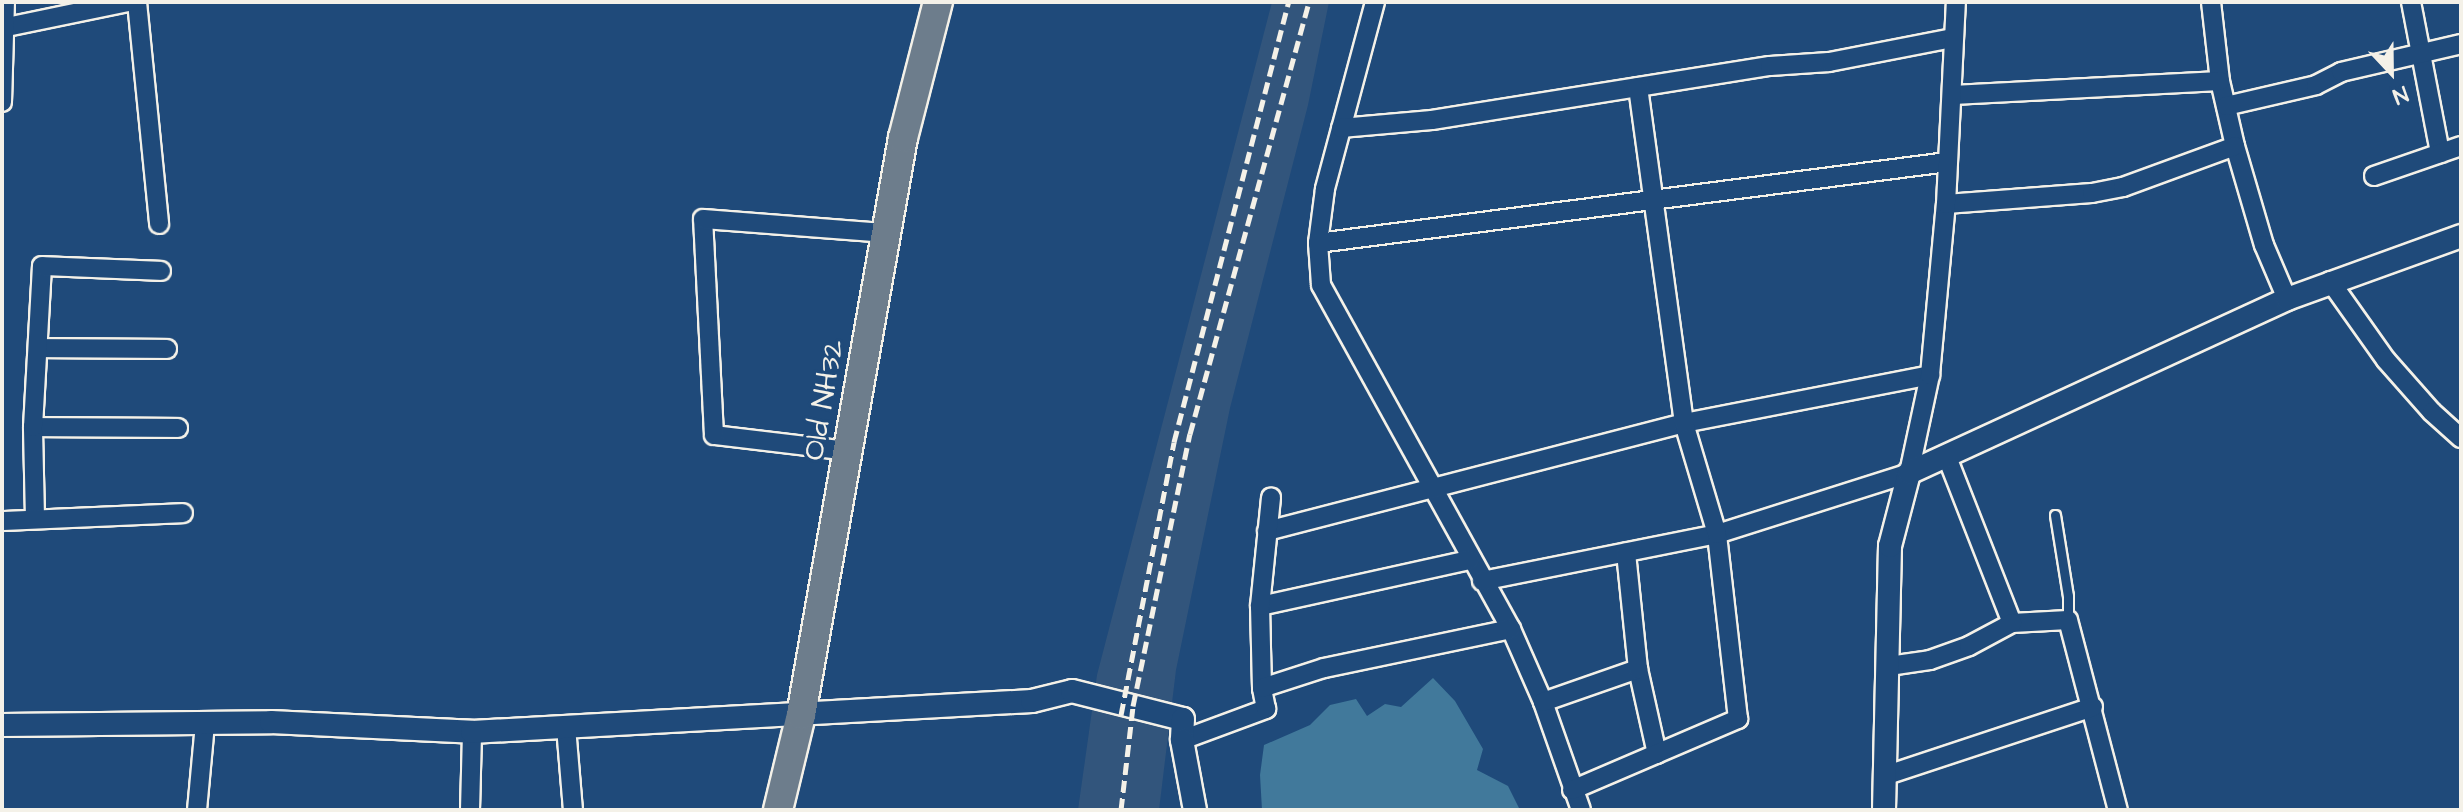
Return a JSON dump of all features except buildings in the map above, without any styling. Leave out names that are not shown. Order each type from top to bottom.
[{"type":"main road","name":"Old NH32","points":[[778,810],[801,715],[903,138],[938,2]]},
{"type":"street","points":[[2,102],[5,2]]},
{"type":"street","points":[[3,28],[128,2]]},
{"type":"street","points":[[137,2],[159,224]]},
{"type":"street","points":[[1375,2],[1325,189],[1318,243],[1321,285],[1470,560],[1511,629],[1543,702],[1581,810]]},
{"type":"street","points":[[1884,810],[1890,546],[1930,375],[1946,204],[1956,2]]},
{"type":"street","points":[[2211,2],[2220,81],[2235,146],[2264,245],[2287,299]]},
{"type":"street","points":[[2411,2],[2440,153]]},
{"type":"street","points":[[1341,128],[1432,120],[1770,66],[1829,62],[1953,38]]},
{"type":"street","points":[[2226,106],[2316,85],[2341,72],[2461,44]]},
{"type":"street","points":[[1953,95],[2220,81]]},
{"type":"street","points":[[1572,790],[1738,719],[1717,534],[1684,423],[1638,87]]},
{"type":"street","points":[[1946,204],[2092,193],[2123,187],[2235,146]]},
{"type":"street","points":[[2374,176],[2461,146]]},
{"type":"street","points":[[1318,243],[1948,162]]},
{"type":"street","points":[[849,451],[714,435],[703,219],[887,233]]},
{"type":"street","points":[[1482,581],[1717,534],[1909,473],[2287,299],[2461,236]]},
{"type":"street","points":[[35,518],[33,427],[42,266],[161,271]]},
{"type":"street","points":[[2330,281],[2386,360],[2432,412],[2461,438]]},
{"type":"street","points":[[38,348],[167,349]]},
{"type":"street","points":[[1267,531],[1684,423],[1930,375]]},
{"type":"street","points":[[33,427],[178,428]]},
{"type":"street","points":[[1947,457],[2012,623]]},
{"type":"street","points":[[1182,740],[1266,709],[1262,688],[1260,606],[1271,498]]},
{"type":"street","points":[[2,521],[183,513]]},
{"type":"street","points":[[1626,553],[1638,669],[1657,754]]},
{"type":"street","points":[[1260,606],[1470,560]]},
{"type":"street","points":[[1889,666],[1930,660],[1969,646],[2012,623],[2068,620],[2118,810]]},
{"type":"street","points":[[1262,688],[1324,668],[1511,629]]},
{"type":"street","points":[[1543,702],[1638,669]]},
{"type":"street","points":[[2,725],[271,722],[472,732],[1032,701],[1072,691],[1183,719],[1182,740],[1195,810]]},
{"type":"street","points":[[1887,775],[2093,707]]},
{"type":"street","points":[[197,810],[205,723]]},
{"type":"street","points":[[566,727],[573,810]]},
{"type":"street","points":[[470,810],[472,732]]},
{"type":"lane","points":[[2055,515],[2068,596],[2068,620]]},
{"type":"shaded area","points":[[1272,2],[1329,2],[1308,105],[1230,408],[1176,670],[1159,810],[1078,810],[1097,675]]},
{"type":"shaded area","points":[[1433,678],[1455,701],[1483,749],[1477,770],[1508,786],[1520,810],[1262,810],[1260,775],[1264,745],[1310,725],[1330,705],[1356,699],[1367,716],[1385,704],[1401,707]]},
{"type":"railway","points":[[1121,715],[1174,442],[1289,2]]},
{"type":"railway","points":[[1121,810],[1133,706],[1190,434],[1309,2]]}]
